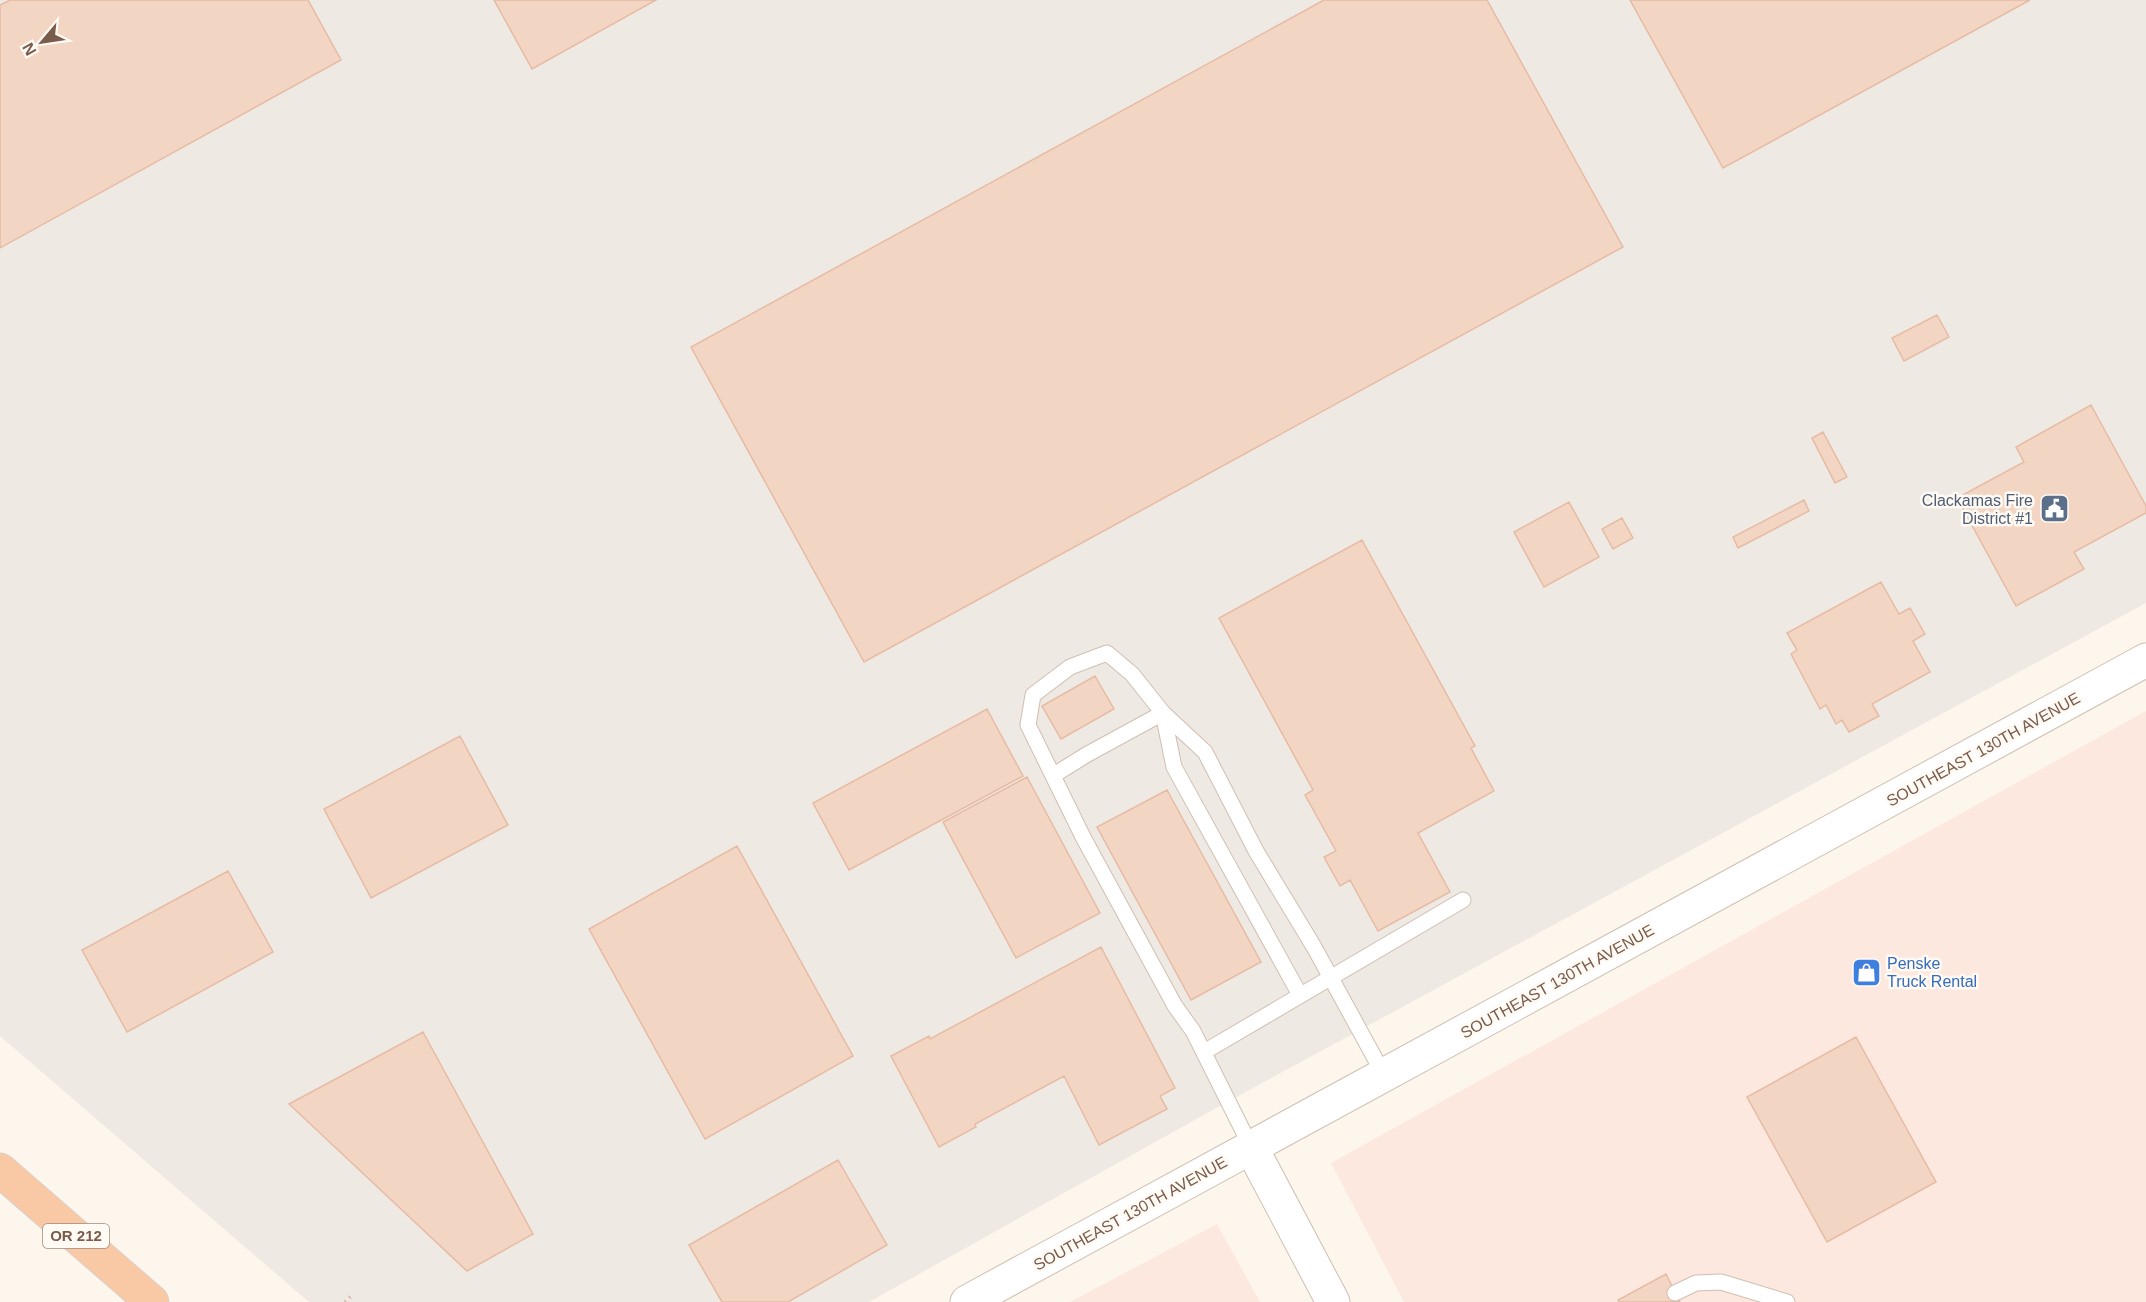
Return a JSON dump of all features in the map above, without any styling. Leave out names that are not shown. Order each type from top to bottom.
[{"type":"highway","name":"OR 212","points":[[0,1170],[152,1302]]},
{"type":"street","name":"SOUTHEAST 130TH AVENUE","points":[[967,1302],[2146,660]]},
{"type":"street","points":[[1251,1148],[1333,1302]]},
{"type":"lane","points":[[1251,1148],[1193,1031],[1175,1006],[1083,837],[1028,725],[1033,696],[1070,667],[1107,653],[1132,674],[1163,713],[1205,752],[1256,852],[1330,977],[1384,1075]]},
{"type":"lane","points":[[1054,775],[1163,713]]},
{"type":"lane","points":[[1163,713],[1174,767],[1300,995]]},
{"type":"lane","points":[[1204,1052],[1463,900]]},
{"type":"lane","points":[[1675,1293],[1696,1283],[1721,1282],[1787,1302]]},
{"type":"path","points":[[345,1302],[351,1296]]},
{"type":"shaded area","points":[[0,0],[2146,0],[2146,603],[1209,1112],[869,1302],[309,1302],[0,1036]]},
{"type":"shaded area","name":"Penske Truck Rental","points":[[2146,711],[2146,1302],[1404,1302],[1331,1163]]},
{"type":"shaded area","points":[[1217,1224],[1260,1302],[1070,1302]]},
{"type":"building","points":[[10,0],[308,0],[341,60],[0,248],[0,5]]},
{"type":"building","points":[[494,0],[656,0],[532,69]]},
{"type":"building","points":[[1324,0],[1487,0],[1623,247],[864,662],[691,347]]},
{"type":"building","points":[[1630,0],[2030,0],[1723,168]]},
{"type":"building","points":[[1937,315],[1949,337],[1904,361],[1892,338]]},
{"type":"building","name":"Clackamas Fire District #1","points":[[2091,405],[2146,506],[2146,513],[2074,552],[2084,569],[2016,606],[1957,498],[2024,462],[2016,447]]},
{"type":"building","points":[[1823,432],[1847,477],[1835,483],[1812,438]]},
{"type":"building","points":[[1804,500],[1809,511],[1738,548],[1733,537]]},
{"type":"building","points":[[1569,502],[1599,557],[1544,587],[1514,532]]},
{"type":"building","points":[[1622,518],[1633,538],[1613,549],[1602,529]]},
{"type":"building","points":[[1362,540],[1475,746],[1471,748],[1494,791],[1418,833],[1450,892],[1378,931],[1350,880],[1340,886],[1324,857],[1336,851],[1305,795],[1313,790],[1219,618]]},
{"type":"building","points":[[1881,582],[1899,614],[1910,608],[1925,634],[1913,641],[1930,672],[1872,704],[1879,716],[1849,732],[1842,720],[1836,724],[1826,705],[1820,709],[1791,654],[1797,650],[1787,633]]},
{"type":"building","points":[[1095,676],[1114,709],[1061,739],[1042,706]]},
{"type":"building","points":[[987,709],[1023,776],[849,870],[813,803]]},
{"type":"building","points":[[460,736],[508,825],[371,898],[324,809]]},
{"type":"building","points":[[1027,777],[1100,913],[1016,958],[943,822]]},
{"type":"building","points":[[1167,790],[1261,962],[1191,1000],[1097,827]]},
{"type":"building","points":[[737,846],[853,1056],[705,1139],[589,929]]},
{"type":"building","points":[[228,871],[273,952],[127,1032],[82,950]]},
{"type":"building","points":[[1101,947],[1175,1088],[1160,1096],[1167,1109],[1099,1145],[1064,1076],[975,1124],[976,1127],[939,1147],[891,1056],[929,1036],[930,1039]]},
{"type":"building","points":[[423,1032],[533,1234],[467,1271],[289,1104]]},
{"type":"building","points":[[1856,1037],[1936,1182],[1827,1242],[1747,1097]]},
{"type":"building","points":[[838,1160],[887,1245],[788,1302],[722,1302],[689,1245]]},
{"type":"building","points":[[1666,1274],[1680,1302],[1619,1302],[1618,1300]]},
{"type":"place","name":"Clackamas Fire District #1","points":[[2054,509]]},
{"type":"place","name":"Penske Truck Rental","points":[[1866,972]]}]
